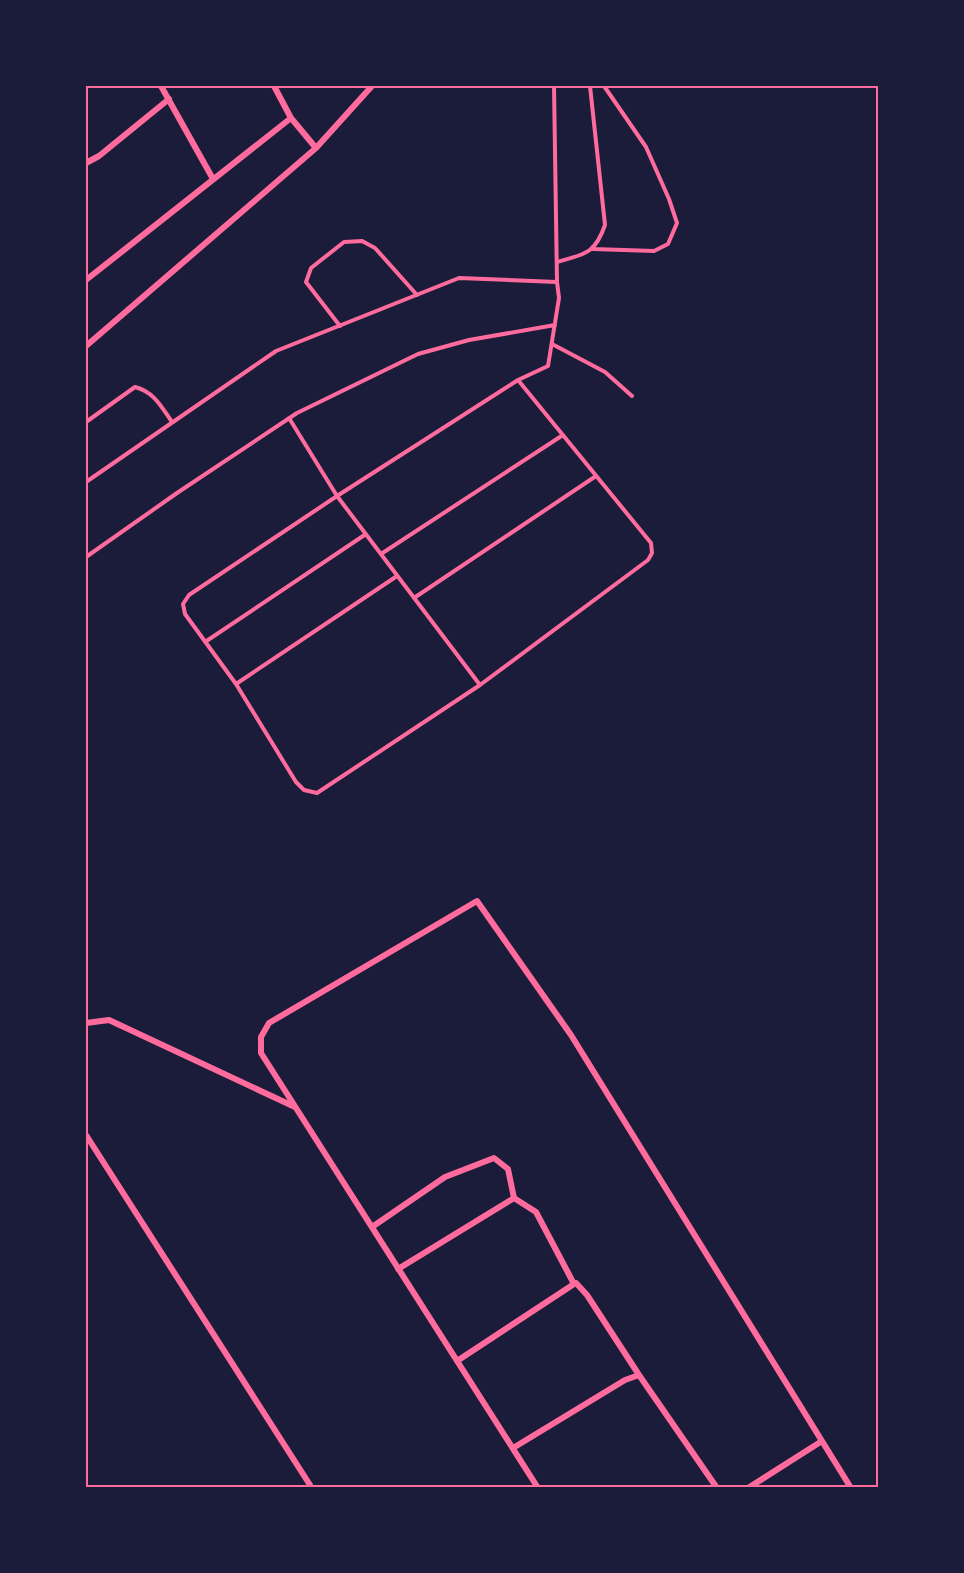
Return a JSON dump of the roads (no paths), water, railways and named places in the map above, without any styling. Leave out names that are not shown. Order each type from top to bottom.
[{"type":"street","points":[[161,86],[213,179]]},
{"type":"street","points":[[274,86],[291,118],[316,148]]},
{"type":"street","points":[[86,345],[316,148],[372,86]]},
{"type":"street","points":[[86,164],[169,99]]},
{"type":"street","points":[[86,280],[291,118]]},
{"type":"street","points":[[537,1488],[261,1053],[261,1037],[269,1023],[477,901],[571,1035],[851,1488]]},
{"type":"street","points":[[86,1023],[109,1020],[296,1107]]},
{"type":"street","points":[[86,1135],[310,1487],[318,1488]]},
{"type":"street","points":[[372,1227],[445,1178],[494,1158],[508,1169],[514,1198],[536,1212],[574,1284],[576,1283],[587,1295],[717,1488]]},
{"type":"street","points":[[398,1269],[514,1198]]},
{"type":"street","points":[[457,1361],[574,1284]]},
{"type":"street","points":[[513,1448],[625,1380],[639,1375]]},
{"type":"street","points":[[748,1488],[822,1441]]},
{"type":"lane","points":[[518,380],[651,543],[652,553],[648,560],[480,685],[317,793],[304,790],[296,782],[236,684],[185,614],[183,604],[189,595],[336,496],[518,380],[548,366],[559,298],[554,86]]},
{"type":"lane","points":[[557,262],[583,255],[593,249],[600,240],[605,225],[590,86]]},
{"type":"lane","points":[[593,249],[654,251],[668,244],[677,223],[646,147],[604,86]]},
{"type":"lane","points":[[340,326],[306,282],[311,268],[344,242],[362,241],[375,248],[417,295]]},
{"type":"lane","points":[[86,482],[276,351],[459,278],[557,282]]},
{"type":"lane","points":[[86,557],[289,418],[418,354],[469,340],[555,325]]},
{"type":"lane","points":[[552,344],[605,372],[632,396]]},
{"type":"lane","points":[[86,422],[135,387],[155,397],[172,422]]},
{"type":"lane","points":[[289,418],[336,496],[480,685]]},
{"type":"lane","points":[[381,554],[563,435]]},
{"type":"lane","points":[[414,598],[596,476]]},
{"type":"lane","points":[[205,642],[366,534]]},
{"type":"lane","points":[[236,684],[398,576]]}]
